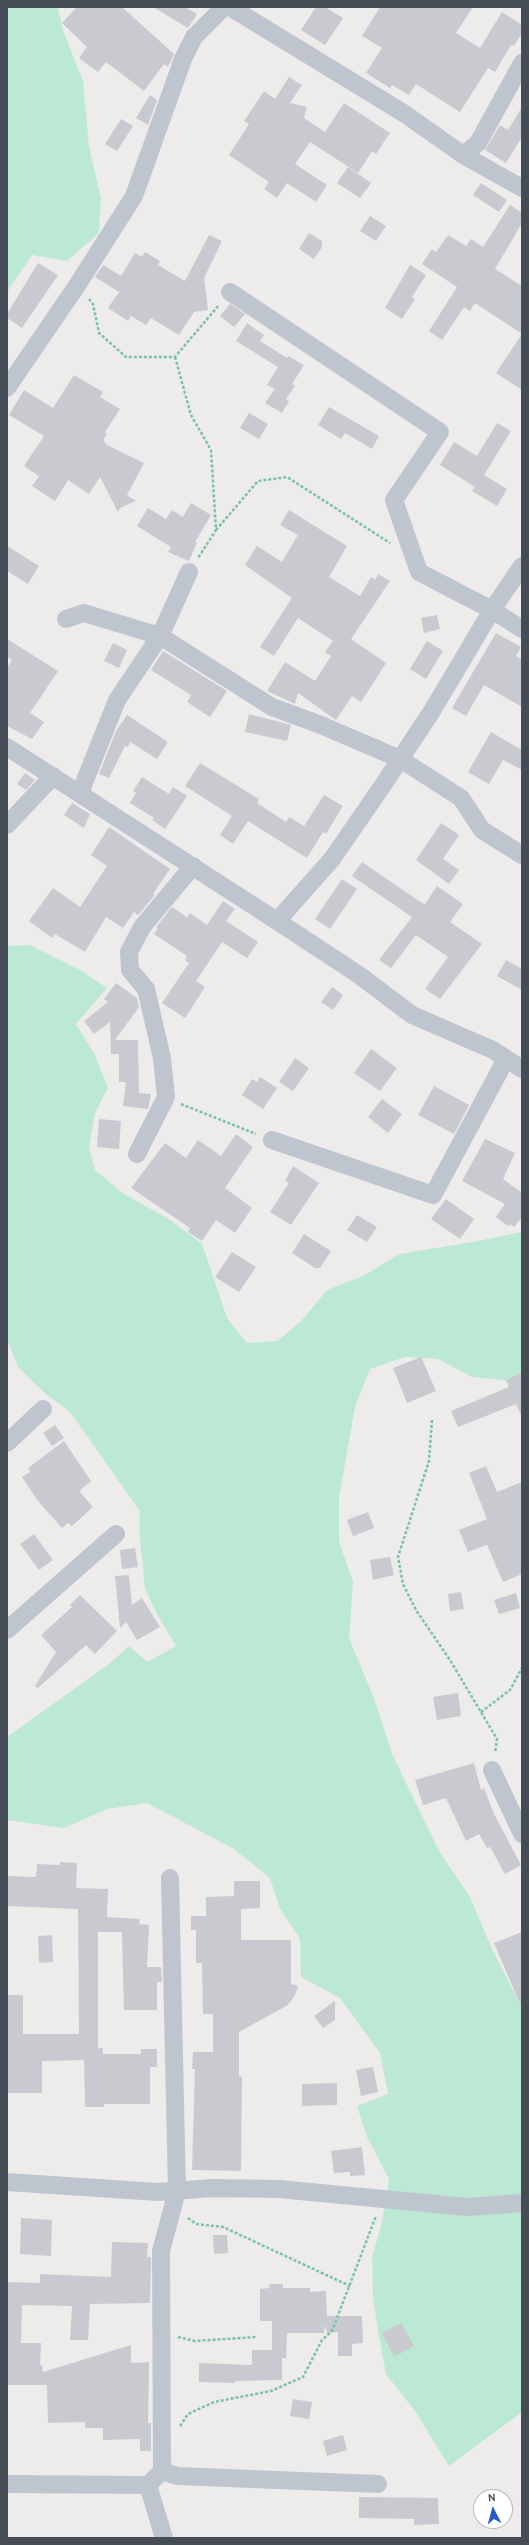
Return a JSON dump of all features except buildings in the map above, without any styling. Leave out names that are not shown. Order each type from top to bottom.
[{"type":"street","points":[[7,388],[78,284],[134,196],[183,59],[194,37],[234,8],[405,114],[463,155],[522,188]]},
{"type":"street","points":[[463,155],[478,143],[522,63]]},
{"type":"street","points":[[506,93],[522,82]]},
{"type":"street","points":[[230,292],[440,432],[394,500],[419,572],[492,610],[522,629]]},
{"type":"street","points":[[277,921],[332,859],[432,711],[492,610],[522,566]]},
{"type":"street","points":[[80,793],[118,700],[160,636],[189,572]]},
{"type":"street","points":[[66,619],[84,613],[160,636],[272,707],[321,725],[400,759],[461,798],[482,830],[522,855]]},
{"type":"street","points":[[7,746],[277,921],[358,975],[412,1015],[493,1050],[522,1069]]},
{"type":"street","points":[[7,825],[53,776]]},
{"type":"street","points":[[137,1154],[166,1097],[162,1058],[146,989],[130,970],[129,952],[142,927],[193,866]]},
{"type":"street","points":[[272,1140],[433,1195],[506,1059]]},
{"type":"street","points":[[7,1443],[43,1409]]},
{"type":"street","points":[[7,1630],[116,1534]]},
{"type":"street","points":[[492,1770],[522,1834]]},
{"type":"street","points":[[7,2484],[148,2485],[162,2471],[161,2251],[175,2199],[170,1878]]},
{"type":"street","points":[[7,2182],[158,2192],[175,2199],[213,2188],[279,2189],[467,2207],[522,2203]]},
{"type":"street","points":[[162,2471],[177,2476],[378,2484]]},
{"type":"street","points":[[148,2485],[164,2538]]},
{"type":"path","points":[[78,284],[93,304],[99,333],[126,357],[175,358]]},
{"type":"path","points":[[175,358],[230,292]]},
{"type":"path","points":[[175,358],[191,415],[211,450],[216,530]]},
{"type":"path","points":[[189,572],[216,530],[258,482],[287,477],[414,558]]},
{"type":"path","points":[[166,1097],[272,1140]]},
{"type":"path","points":[[432,1420],[429,1461],[398,1557],[403,1584],[416,1610],[497,1739],[492,1770]]},
{"type":"path","points":[[481,1712],[510,1690],[522,1668]]},
{"type":"path","points":[[177,2432],[188,2414],[214,2402],[271,2392],[303,2376],[322,2340],[332,2331],[383,2198]]},
{"type":"path","points":[[175,2199],[196,2224],[223,2227],[350,2286]]},
{"type":"path","points":[[162,2333],[195,2341],[257,2338]]},
{"type":"green space","points":[[7,7],[58,7],[62,28],[83,81],[89,147],[101,198],[99,233],[67,261],[32,255],[7,292]]},
{"type":"green space","points":[[30,945],[80,970],[107,988],[76,1024],[94,1053],[108,1088],[95,1113],[89,1148],[95,1170],[124,1194],[169,1219],[202,1244],[227,1318],[247,1343],[278,1341],[302,1320],[327,1290],[365,1275],[399,1254],[473,1242],[522,1232],[522,1390],[503,1380],[472,1377],[438,1359],[405,1357],[370,1369],[355,1407],[339,1498],[339,1542],[353,1581],[349,1638],[375,1701],[392,1754],[440,1853],[469,1895],[493,1951],[522,2007],[522,2412],[449,2466],[415,2411],[386,2374],[379,2336],[373,2298],[372,2258],[382,2222],[389,2179],[367,2137],[357,2106],[388,2094],[380,2053],[340,1998],[301,1977],[300,1939],[280,1909],[270,1878],[234,1849],[147,1803],[107,1809],[64,1828],[7,1820],[7,1737],[109,1664],[129,1646],[147,1662],[176,1646],[158,1616],[145,1589],[139,1529],[140,1511],[70,1412],[46,1394],[18,1367],[7,1339],[7,946]]}]
